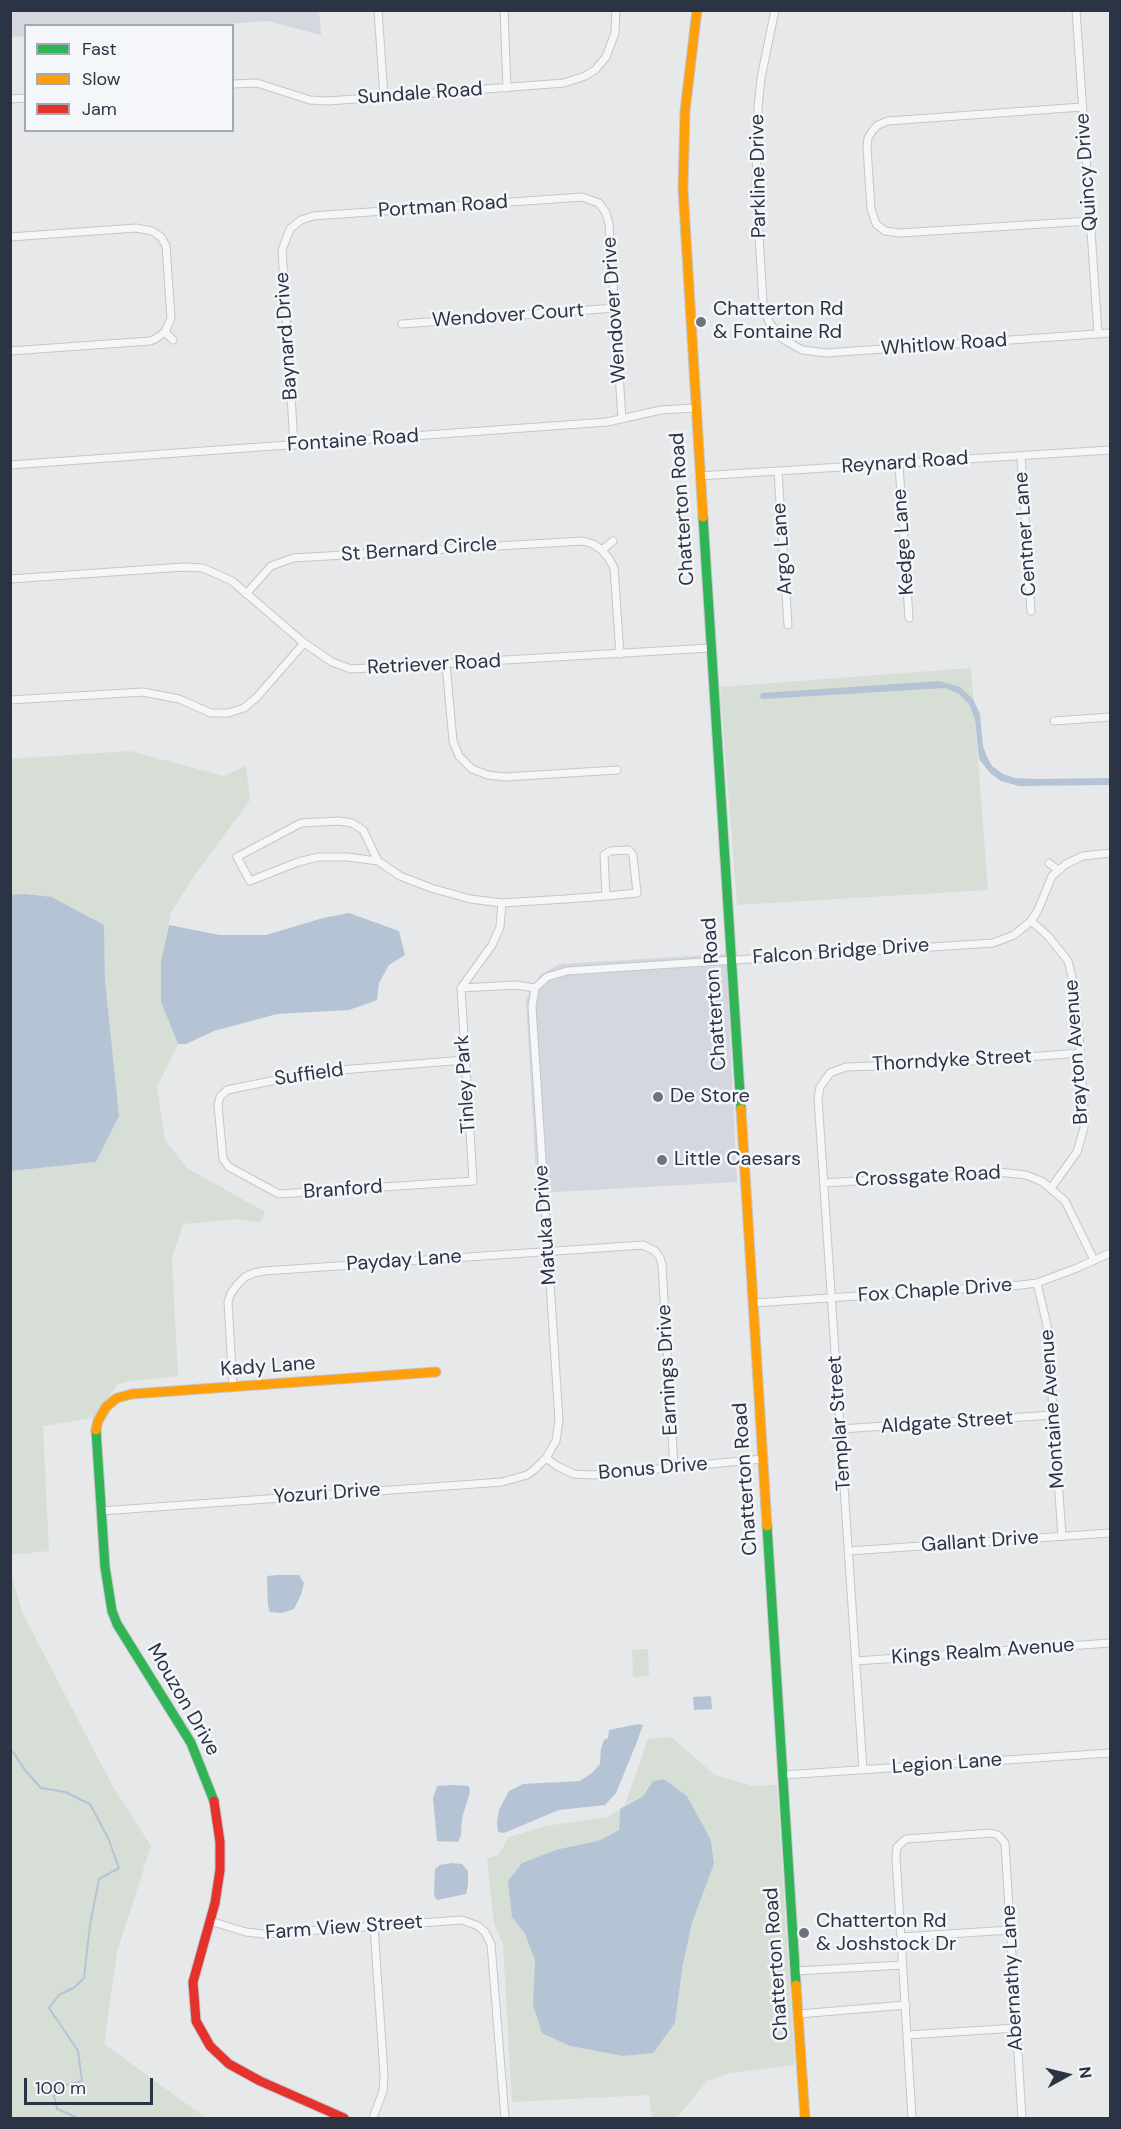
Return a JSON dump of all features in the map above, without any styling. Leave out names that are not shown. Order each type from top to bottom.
[{"type":"main road","name":"Chatterton Road","points":[[697,10],[686,101],[683,189],[694,408],[754,1303],[805,2118]]},
{"type":"main road","name":"Kady Lane","points":[[106,1407],[117,1398],[132,1394],[436,1372]]},
{"type":"main road","name":"Mouzon Drive","points":[[106,1407],[98,1421],[96,1436],[108,1598],[117,1624],[191,1743],[212,1793],[218,1817],[220,1870],[210,1921],[193,1982],[196,2021],[210,2046],[220,2058],[237,2070],[344,2118]]},
{"type":"street","points":[[378,10],[384,97]]},
{"type":"street","points":[[504,10],[507,88]]},
{"type":"street","name":"Sundale Road","points":[[234,84],[263,84],[320,101],[564,84],[595,70],[603,62],[612,44],[616,10]]},
{"type":"street","name":"Parkline Drive","points":[[775,10],[759,98],[756,184],[763,303],[769,322],[781,338]]},
{"type":"street","name":"Quincy Drive","points":[[1076,10],[1098,334]]},
{"type":"street","points":[[1082,107],[894,120],[882,123],[873,130],[868,138],[870,198],[874,219],[880,228],[890,232],[1090,221]]},
{"type":"street","name":"Portman Road","points":[[290,229],[301,220],[313,216],[582,196],[599,204]]},
{"type":"street","name":"Wendover Drive","points":[[599,204],[606,213],[609,224],[622,419]]},
{"type":"street","points":[[10,237],[136,228],[157,233],[164,242],[167,252],[171,318],[165,332],[155,339],[144,342],[10,351]]},
{"type":"street","name":"Baynard Drive","points":[[290,229],[283,242],[281,257],[294,445]]},
{"type":"street","name":"Wendover Court","points":[[402,324],[615,308]]},
{"type":"street","points":[[165,332],[173,340]]},
{"type":"street","name":"Whitlow Road","points":[[781,338],[802,350],[826,352],[1110,333]]},
{"type":"street","name":"Fontaine Road","points":[[10,465],[607,422],[661,410],[694,408]]},
{"type":"street","name":"Reynard Road","points":[[699,476],[1110,450]]},
{"type":"street","name":"Centner Lane","points":[[1021,456],[1031,611]]},
{"type":"street","name":"Kedge Lane","points":[[899,465],[909,618]]},
{"type":"street","name":"Argo Lane","points":[[778,472],[788,625]]},
{"type":"street","name":"St Bernard Circle","points":[[246,594],[271,566],[292,558],[577,540],[588,542],[602,550]]},
{"type":"street","points":[[613,541],[602,550],[615,573],[621,654]]},
{"type":"street","name":"Retriever Road","points":[[10,579],[184,567],[203,568],[232,581],[304,643],[332,662],[351,669],[710,648]]},
{"type":"street","points":[[10,700],[143,692],[179,699],[211,713],[228,713],[244,708],[257,697],[304,643]]},
{"type":"street","points":[[446,664],[453,741],[459,756],[472,769],[488,775],[505,777],[617,770]]},
{"type":"street","points":[[1054,721],[1110,717]]},
{"type":"street","points":[[378,861],[363,830],[352,823],[339,821],[301,823],[237,857],[250,881],[279,868],[318,857],[346,857],[378,861],[400,876],[430,888],[470,899],[502,903],[606,896],[637,893],[633,855],[629,850],[610,851],[604,855],[606,896]]},
{"type":"street","points":[[1049,863],[1058,870],[1083,856],[1110,853]]},
{"type":"street","name":"Falcon Bridge Drive","points":[[535,988],[547,977],[567,971],[993,943],[1014,936],[1031,921],[1047,886],[1058,870]]},
{"type":"street","points":[[461,988],[492,945],[500,927],[502,903]]},
{"type":"street","name":"Brayton Avenue","points":[[1031,921],[1048,936],[1068,961],[1076,993],[1084,1119],[1077,1152],[1051,1188]]},
{"type":"street","points":[[461,988],[516,985],[535,988]]},
{"type":"street","name":"Tinley Park","points":[[461,988],[473,1181]]},
{"type":"street","name":"Matuka Drive","points":[[535,988],[532,1007],[559,1420],[556,1441],[546,1458]]},
{"type":"street","name":"Thorndyke Street","points":[[826,1077],[835,1070],[846,1067],[933,1064],[1080,1053]]},
{"type":"street","name":"Suffield","points":[[223,1159],[218,1105],[220,1097],[226,1090],[315,1072],[465,1060]]},
{"type":"street","name":"Templar Street","points":[[826,1077],[820,1087],[818,1098],[863,1770]]},
{"type":"street","name":"Branford","points":[[223,1159],[229,1167],[279,1194],[473,1181]]},
{"type":"street","name":"Crossgate Road","points":[[824,1183],[1012,1172],[1033,1178],[1051,1188],[1069,1208],[1094,1260]]},
{"type":"street","name":"Payday Lane","points":[[233,1387],[228,1302],[237,1285],[245,1277],[254,1273],[643,1245],[655,1251],[660,1258],[663,1272]]},
{"type":"street","name":"Fox Chaple Drive","points":[[754,1303],[1003,1288],[1037,1282],[1110,1253]]},
{"type":"street","name":"Earnings Drive","points":[[663,1272],[674,1467]]},
{"type":"street","name":"Montaine Avenue","points":[[1037,1282],[1047,1325],[1062,1536]]},
{"type":"street","name":"Aldgate Street","points":[[840,1429],[1053,1416]]},
{"type":"street","name":"Bonus Drive","points":[[546,1458],[574,1474],[593,1475],[763,1460]]},
{"type":"street","name":"Yozuri Drive","points":[[101,1511],[502,1482],[527,1475],[546,1458]]},
{"type":"street","name":"Gallant Drive","points":[[849,1551],[1110,1533]]},
{"type":"street","name":"Kings Realm Avenue","points":[[856,1661],[1110,1643]]},
{"type":"street","points":[[1110,1753],[1110,1761]]},
{"type":"street","name":"Legion Lane","points":[[784,1775],[1110,1753]]},
{"type":"street","name":"Abernathy Lane","points":[[902,1937],[896,1857],[897,1847],[902,1841],[991,1833],[1002,1837],[1006,1854],[1022,2118]]},
{"type":"street","name":"Farm View Street","points":[[210,1921],[255,1934],[462,1920],[478,1926],[485,1932],[492,1944],[505,2118]]},
{"type":"street","points":[[373,2118],[383,2091],[384,2074],[374,1927]]},
{"type":"street","points":[[912,2118],[902,1937],[1010,1930]]},
{"type":"street","points":[[796,1971],[903,1965]]},
{"type":"street","points":[[799,2014],[906,2005]]},
{"type":"street","points":[[908,2035],[1016,2028]]},
{"type":"shaded area","points":[[11,10],[319,11],[321,35],[268,21],[225,24],[24,24],[24,36],[11,37]]},
{"type":"shaded area","points":[[971,668],[988,890],[737,905],[720,687]]},
{"type":"shaded area","points":[[130,751],[224,776],[246,766],[250,800],[197,872],[171,912],[161,961],[161,1002],[178,1044],[157,1087],[165,1140],[187,1168],[265,1212],[260,1223],[238,1219],[183,1224],[172,1258],[178,1376],[118,1384],[93,1418],[43,1426],[49,1551],[11,1555],[11,1171],[96,1162],[105,981],[104,925],[52,897],[11,895],[10,759]]},
{"type":"shaded area","points":[[726,954],[737,1182],[537,1193],[526,1000],[540,975],[560,964]]},
{"type":"shaded area","points":[[11,1573],[22,1612],[112,1785],[151,1846],[117,1952],[104,2044],[206,2118],[11,2118]]},
{"type":"shaded area","points":[[648,1649],[649,1676],[633,1677],[632,1650]]},
{"type":"shaded area","points":[[671,1737],[715,1775],[753,1786],[777,1785],[795,2065],[730,2073],[707,2081],[677,2118],[652,2118],[649,2095],[512,2102],[503,1944],[494,1924],[487,1859],[498,1855],[509,1837],[545,1826],[608,1817],[620,1809],[619,1830],[598,1841],[559,1849],[512,1917],[525,1934],[535,1961],[535,1979],[570,2046],[623,2056],[653,2053],[682,1969],[692,1923],[714,1864],[711,1840],[687,1796],[664,1779],[653,1781],[643,1795],[625,1805],[648,1739]]},
{"type":"water","points":[[939,681],[960,687],[973,699],[980,714],[983,746],[987,757],[992,766],[1003,774],[1015,778],[1037,779],[1110,778],[1110,785],[1019,786],[1001,781],[990,773],[979,759],[975,719],[969,704],[959,694],[946,688],[763,699],[759,697],[762,693]]},
{"type":"water","points":[[11,895],[52,897],[104,925],[105,981],[119,1116],[96,1162],[11,1171]]},
{"type":"water","points":[[349,913],[399,931],[405,955],[389,965],[379,983],[377,1000],[349,1010],[277,1014],[214,1031],[186,1044],[178,1044],[161,1002],[161,961],[169,925],[220,935],[266,935],[323,918]]},
{"type":"water","points":[[299,1575],[304,1583],[294,1609],[282,1613],[270,1612],[268,1606],[267,1576]]},
{"type":"water","points":[[711,1696],[712,1709],[694,1710],[693,1697]]},
{"type":"water","points":[[643,1725],[636,1744],[616,1793],[605,1805],[559,1810],[504,1833],[498,1832],[499,1810],[509,1791],[523,1784],[580,1781],[600,1764],[601,1749],[604,1740],[608,1738],[609,1730]]},
{"type":"water","points":[[664,1779],[687,1796],[711,1840],[714,1864],[692,1923],[682,1969],[675,2023],[653,2053],[623,2056],[570,2046],[542,2033],[533,2005],[535,1961],[525,1934],[512,1917],[508,1881],[522,1863],[559,1849],[598,1841],[619,1830],[620,1809],[643,1796],[653,1781]]},
{"type":"water","points":[[437,1786],[469,1786],[470,1792],[462,1818],[461,1835],[458,1842],[437,1841],[433,1798]]},
{"type":"water","points":[[462,1864],[468,1871],[466,1894],[437,1900],[434,1896],[435,1869],[440,1865]]},
{"type":"waterway","points":[[10,1751],[41,1788],[65,1792],[90,1804],[109,1840],[119,1868],[99,1879],[90,1925],[84,1978],[75,1987],[59,1995],[49,2008],[78,2051],[82,2081],[62,2086],[54,2096],[57,2109],[78,2118],[118,2118]]},
{"type":"traffic: fast","points":[[703,517],[741,1109]]},
{"type":"traffic: fast","points":[[96,1430],[105,1567],[112,1611],[117,1624],[191,1743],[214,1801]]},
{"type":"traffic: fast","points":[[767,1526],[796,1985]]},
{"type":"traffic: slow","points":[[697,10],[685,111],[683,189],[703,517]]},
{"type":"traffic: slow","points":[[741,1109],[767,1526]]},
{"type":"traffic: slow","points":[[96,1430],[106,1407],[117,1398],[132,1394],[436,1372]]},
{"type":"traffic: slow","points":[[796,1985],[805,2118]]},
{"type":"traffic: jam","points":[[214,1801],[220,1842],[220,1870],[215,1903],[193,1982],[196,2021],[210,2046],[229,2064],[260,2081],[344,2118]]},
{"type":"place","name":"Chatterton Rd & Fontaine Rd","points":[[701,322]]},
{"type":"place","name":"De Store","points":[[658,1097]]},
{"type":"place","name":"Little Caesars","points":[[662,1160]]},
{"type":"place","name":"Chatterton Rd & Joshstock Dr","points":[[804,1933]]}]
